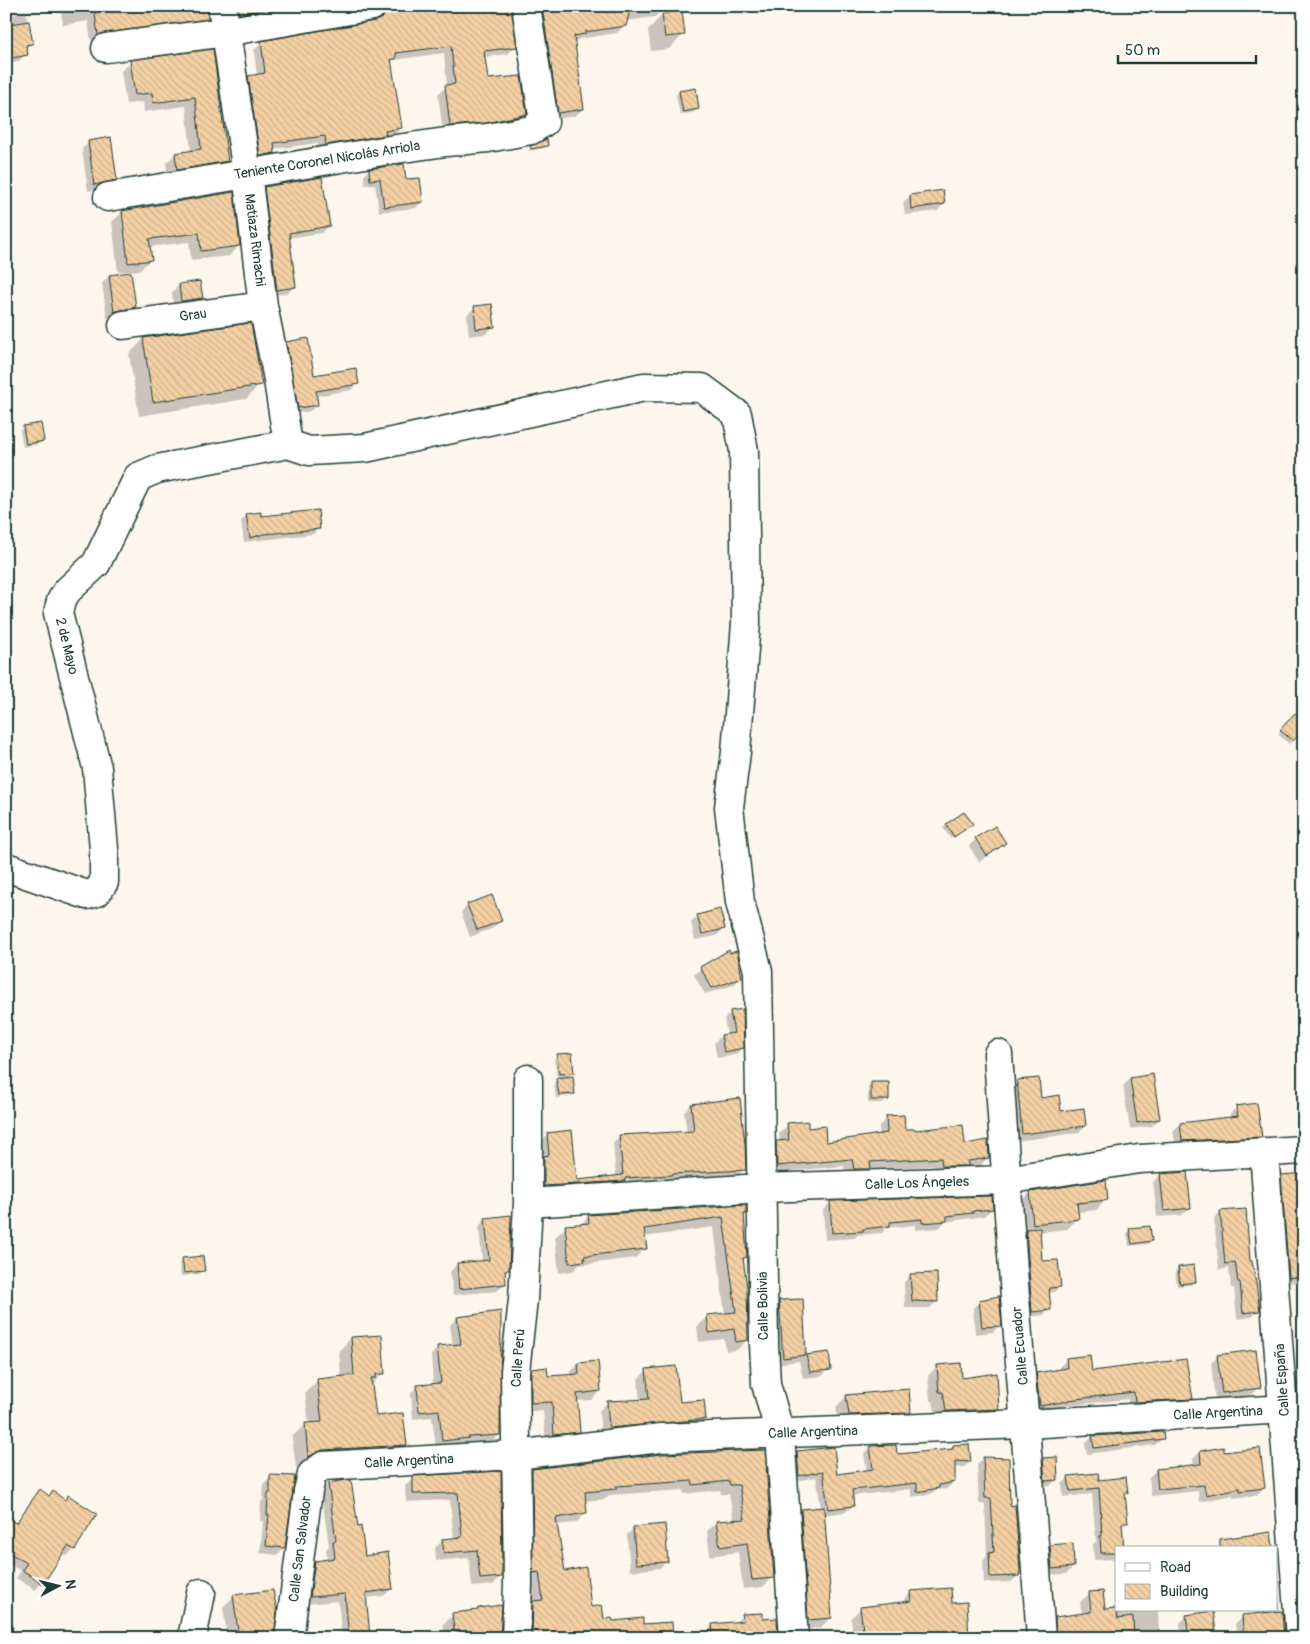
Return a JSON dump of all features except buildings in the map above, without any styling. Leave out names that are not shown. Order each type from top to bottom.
[{"type":"street","points":[[106,48],[224,19],[372,6]]},
{"type":"street","name":"Teniente Coronel Nicolás Arriola","points":[[108,197],[389,150],[488,138],[531,130],[544,122],[526,6]]},
{"type":"street","name":"Matiaza Rimachi","points":[[224,19],[247,173],[263,306],[277,374],[288,444]]},
{"type":"street","name":"Grau","points":[[123,324],[263,306]]},
{"type":"street","name":"Calle Bolivia","points":[[288,444],[309,451],[365,448],[644,387],[702,388],[737,414],[744,451],[746,623],[736,752],[728,807],[740,902],[758,971],[766,1384],[780,1434],[794,1638]]},
{"type":"street","name":"2 de Mayo","points":[[6,867],[87,895],[97,892],[104,882],[104,849],[97,768],[58,613],[61,601],[67,591],[96,564],[138,477],[157,469],[288,444]]},
{"type":"street","name":"Calle Ecuador","points":[[998,1054],[1041,1638]]},
{"type":"street","name":"Calle Perú","points":[[516,1638],[518,1583],[515,1371],[523,1300],[528,1203],[528,1079]]},
{"type":"street","name":"Calle Los Ángeles","points":[[528,1203],[761,1188],[1006,1180],[1139,1159],[1304,1150]]},
{"type":"street","name":"Calle España","points":[[1264,1152],[1294,1409],[1300,1638]]},
{"type":"street","name":"Calle Argentina","points":[[323,1466],[515,1454],[661,1438],[1026,1424],[1294,1409]]},
{"type":"street","name":"Calle San Salvador","points":[[288,1638],[308,1491],[312,1474],[323,1466]]},
{"type":"street","points":[[192,1638],[201,1593]]}]
